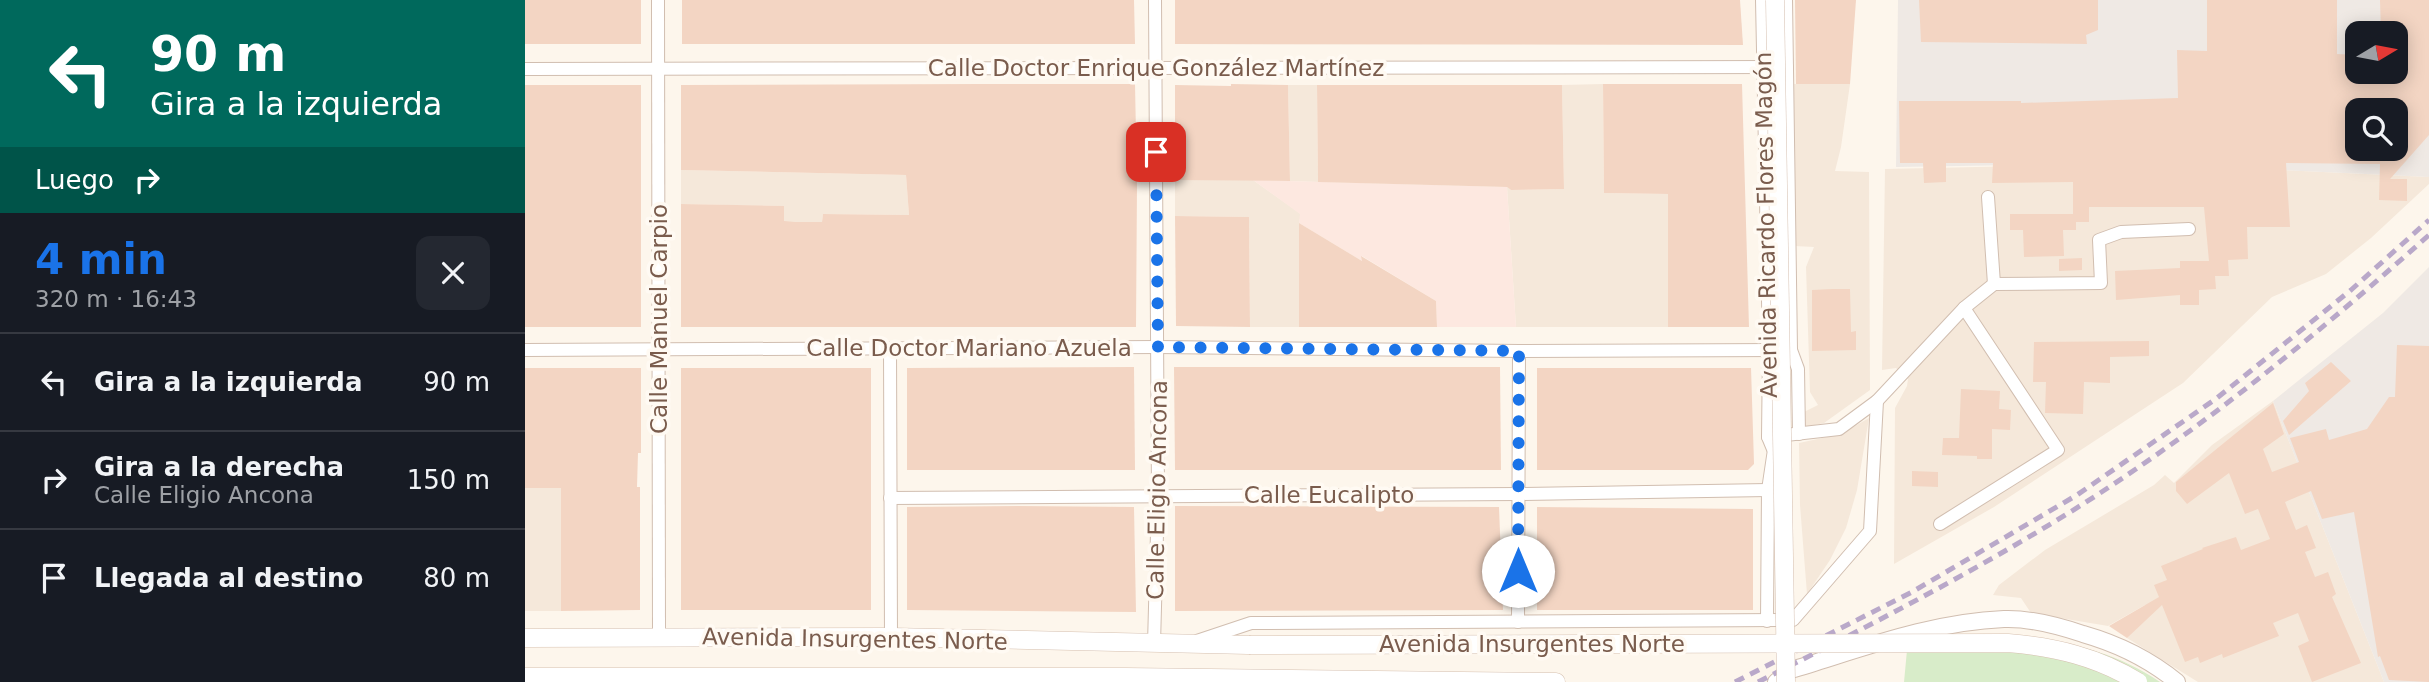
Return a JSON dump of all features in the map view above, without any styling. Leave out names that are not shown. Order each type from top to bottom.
[{"type":"main road","name":"Avenida Ricardo Flores Magón","points":[[1775,0],[1786,682]]},
{"type":"main road","name":"Avenida Insurgentes Norte","points":[[525,638],[891,637],[1154,645],[2008,643],[2059,649],[2110,667],[2138,682]]},
{"type":"main road","name":"Avenida Insurgentes Norte","points":[[525,677],[1138,677],[1556,682]]},
{"type":"street","name":"Calle Manuel Carpio","points":[[658,0],[659,638]]},
{"type":"street","name":"Calle Eligio Ancona","points":[[1154,645],[1158,496],[1155,0]]},
{"type":"street","name":"Avenida Ricardo Flores Magón","points":[[1762,0],[1773,441],[1768,490],[1767,621]]},
{"type":"street","name":"Avenida Ricardo Flores Magón","points":[[1786,0],[1791,350],[1798,369],[1799,434]]},
{"type":"street","name":"Calle Doctor Enrique González Martínez","points":[[525,69],[1787,67]]},
{"type":"street","points":[[1987,197],[1994,284]]},
{"type":"street","points":[[1773,441],[1799,434],[1839,429],[1877,401],[1964,308],[1994,284],[2101,283],[2099,240],[2121,232],[2189,229]]},
{"type":"street","points":[[1940,523],[2058,450],[1964,308]]},
{"type":"street","name":"Calle Doctor Mariano Azuela","points":[[525,350],[1158,347],[1519,351],[1791,350]]},
{"type":"street","points":[[890,348],[891,637]]},
{"type":"street","points":[[1518,622],[1519,351]]},
{"type":"street","name":"Avenida Ricardo Flores Magón","points":[[1773,441],[1798,369]]},
{"type":"street","name":"Avenida Insurgentes Norte","points":[[1185,645],[1251,623],[1793,620],[1870,531],[1877,401]]},
{"type":"street","name":"Calle Eucalipto","points":[[890,498],[1518,495],[1768,490]]},
{"type":"street","points":[[1776,682],[1791,670],[1927,629],[2007,619],[2059,626],[2105,640],[2142,657],[2177,682]]},
{"type":"shaded area","points":[[1898,0],[2429,0],[2429,177],[2218,167],[2208,162],[1896,167]]},
{"type":"shaded area","points":[[1603,84],[1604,193],[1668,194],[1668,327],[1516,327],[1507,187],[1511,190],[1564,189],[1562,85]]},
{"type":"shaded area","points":[[1792,84],[1850,84],[1835,171],[1869,172],[1870,390],[1824,423],[1795,429],[1798,415],[1818,405],[1810,392],[1806,267],[1814,247],[1795,246]]},
{"type":"shaded area","points":[[1288,85],[1317,85],[1318,182],[1290,181]]},
{"type":"shaded area","points":[[2208,162],[2218,167],[2429,177],[2429,184],[2371,238],[2326,274],[2272,297],[2183,383],[1994,507],[1894,564],[1895,408],[1908,379],[1896,368],[1882,370],[1885,169]]},
{"type":"shaded area","points":[[681,170],[906,175],[909,215],[823,214],[822,222],[784,222],[783,206],[681,204]]},
{"type":"shaded area","points":[[1175,180],[1253,180],[1301,214],[1299,327],[1250,327],[1249,217],[1175,216]]},
{"type":"shaded area","points":[[1253,180],[1507,187],[1516,327],[1437,327],[1436,301],[1362,256],[1362,261],[1299,223],[1300,214]]},
{"type":"shaded area","points":[[2429,267],[2429,682],[2384,682],[2273,401],[2383,313]]},
{"type":"shaded area","points":[[2273,401],[2384,682],[2198,682],[2127,638],[2145,605],[2108,626],[2031,613],[2021,598],[1993,595],[1999,585],[2045,550],[2154,485],[2165,475],[2174,483],[2212,445]]},
{"type":"shaded area","points":[[1869,418],[1857,490],[1846,528],[1830,560],[1807,594],[1800,505],[1799,443],[1841,434]]},
{"type":"shaded area","points":[[525,488],[561,488],[561,611],[525,611]]},
{"type":"green space","points":[[2003,635],[2085,648],[2123,661],[2160,682],[1904,682],[1907,650]]},
{"type":"building","points":[[525,0],[641,0],[641,44],[525,44]]},
{"type":"building","points":[[682,0],[1134,0],[1135,44],[682,44]]},
{"type":"building","points":[[1175,0],[1740,0],[1743,45],[1175,44]]},
{"type":"building","points":[[1795,0],[1856,0],[1850,84],[1796,84]]},
{"type":"building","points":[[1919,0],[2098,0],[2098,30],[2086,35],[2087,44],[1921,42]]},
{"type":"building","points":[[2207,0],[2337,0],[2337,54],[2345,54],[2345,84],[2408,84],[2408,21],[2381,21],[2380,0],[2429,0],[2429,135],[2408,159],[2408,98],[2345,98],[2345,161],[2406,161],[2390,179],[2407,179],[2407,201],[2379,200],[2380,164],[2286,163],[2290,227],[2247,227],[2248,259],[2228,260],[2229,276],[2215,276],[2216,289],[2199,290],[2199,305],[2180,305],[2180,295],[2116,300],[2115,271],[2180,268],[2180,261],[2209,261],[2204,207],[2089,207],[2089,222],[2076,222],[2076,230],[2063,230],[2064,256],[2024,257],[2023,230],[2010,230],[2010,214],[2073,214],[2073,182],[1992,183],[1993,163],[1946,163],[1946,182],[1924,183],[1923,163],[1900,163],[1899,101],[2021,103],[2178,98],[2177,50],[2207,51]]},
{"type":"building","points":[[1135,84],[1136,327],[681,327],[681,204],[784,206],[784,221],[795,222],[822,222],[823,214],[909,215],[906,175],[681,170],[681,85]]},
{"type":"building","points":[[1603,84],[1742,84],[1749,327],[1668,327],[1668,194],[1604,193]]},
{"type":"building","points":[[525,85],[641,85],[641,327],[525,327]]},
{"type":"building","points":[[1175,85],[1288,85],[1290,181],[1175,180]]},
{"type":"building","points":[[1317,85],[1562,85],[1564,189],[1511,190],[1507,187],[1318,182]]},
{"type":"building","points":[[1175,216],[1249,217],[1250,327],[1176,326]]},
{"type":"building","points":[[1299,223],[1436,301],[1437,327],[1299,327]]},
{"type":"building","points":[[2082,258],[2082,270],[2059,271],[2059,259]]},
{"type":"building","points":[[1850,289],[1851,332],[1856,331],[1856,350],[1812,351],[1812,290]]},
{"type":"building","points":[[2149,341],[2149,356],[2110,357],[2110,383],[2084,382],[2083,414],[2045,413],[2046,382],[2033,382],[2034,342]]},
{"type":"building","points":[[2397,345],[2429,346],[2429,682],[2389,680],[2380,656],[2378,657],[2354,512],[2322,519],[2311,491],[2285,502],[2296,530],[2307,525],[2316,548],[2305,552],[2315,577],[2328,572],[2336,594],[2332,597],[2361,663],[2312,682],[2298,646],[2309,641],[2298,613],[2273,623],[2279,636],[2223,658],[2222,654],[2200,663],[2198,657],[2185,662],[2162,605],[2127,638],[2109,626],[2159,597],[2154,585],[2167,580],[2161,566],[2236,537],[2241,550],[2270,539],[2258,509],[2245,514],[2229,473],[2187,504],[2176,491],[2176,482],[2273,403],[2284,434],[2263,449],[2272,472],[2299,462],[2290,438],[2326,429],[2329,440],[2367,429],[2389,397],[2395,397]]},
{"type":"building","points":[[2331,362],[2351,381],[2289,435],[2283,421],[2309,391],[2305,383]]},
{"type":"building","points":[[1134,367],[1135,470],[907,470],[907,368]]},
{"type":"building","points":[[1174,367],[1500,367],[1501,470],[1175,470]]},
{"type":"building","points":[[525,368],[641,368],[641,453],[638,453],[637,487],[640,487],[640,610],[561,611],[561,488],[525,488]]},
{"type":"building","points":[[681,368],[871,368],[871,610],[681,610]]},
{"type":"building","points":[[1537,368],[1751,368],[1754,464],[1748,470],[1537,470]]},
{"type":"building","points":[[1961,389],[2000,391],[1999,409],[2011,410],[2010,430],[1992,429],[1992,459],[1942,455],[1943,438],[1959,438]]},
{"type":"building","points":[[1912,471],[1938,472],[1938,487],[1912,486]]},
{"type":"building","points":[[1175,506],[1499,507],[1503,610],[1175,611]]},
{"type":"building","points":[[907,507],[1134,507],[1136,612],[907,610]]},
{"type":"building","points":[[1537,507],[1753,509],[1753,610],[1537,610]]},
{"type":"railway","points":[[1735,682],[1912,592],[2077,495],[2217,398],[2351,290],[2429,220]]},
{"type":"railway","points":[[1758,682],[1963,575],[2129,474],[2262,376],[2429,235]]},
{"type":"route","points":[[1156,152],[1158,347],[1519,351],[1518,571]]}]
